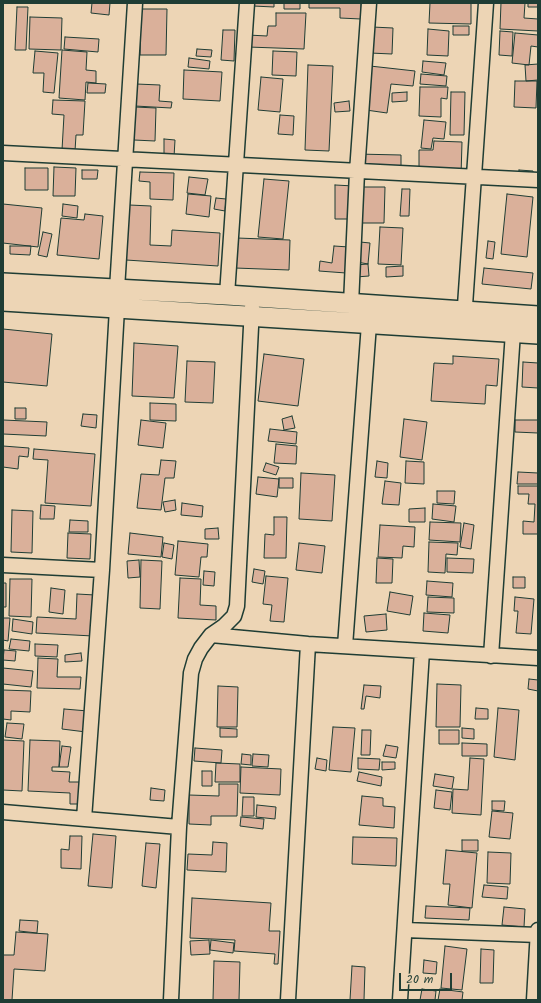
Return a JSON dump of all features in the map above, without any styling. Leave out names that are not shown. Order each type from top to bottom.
[{"type":"main road","points":[[3,283],[227,295],[252,306],[369,324],[538,316]]},
{"type":"main road","points":[[3,301],[117,308],[351,304],[464,320],[513,332],[538,334]]},
{"type":"street","points":[[117,289],[135,3]]},
{"type":"street","points":[[227,295],[248,3]]},
{"type":"street","points":[[351,304],[357,172],[369,3]]},
{"type":"street","points":[[464,320],[486,3]]},
{"type":"street","points":[[3,153],[474,178],[538,180]]},
{"type":"street","points":[[171,1000],[179,827],[191,673],[195,659],[211,634],[224,626],[234,616],[237,606],[252,306]]},
{"type":"street","points":[[84,819],[102,570],[117,308]]},
{"type":"street","points":[[344,646],[369,324]]},
{"type":"street","points":[[491,656],[513,332]]},
{"type":"street","points":[[3,565],[102,570]]},
{"type":"street","points":[[211,634],[308,644],[538,658]]},
{"type":"street","points":[[288,1000],[308,644]]},
{"type":"street","points":[[400,1000],[422,651]]},
{"type":"street","points":[[3,812],[179,827]]},
{"type":"street","points":[[405,930],[538,935]]},
{"type":"street","points":[[534,1000],[538,930]]},
{"type":"building","points":[[92,3],[110,3],[109,15],[91,13]]},
{"type":"building","points":[[253,3],[274,3],[274,7],[253,6]]},
{"type":"building","points":[[284,3],[300,3],[300,9],[284,9]]},
{"type":"building","points":[[309,3],[361,3],[361,19],[340,18],[340,8],[309,8]]},
{"type":"building","points":[[430,3],[471,3],[471,24],[429,23]]},
{"type":"building","points":[[501,3],[525,3],[524,18],[538,19],[538,31],[500,29]]},
{"type":"building","points":[[528,3],[538,3],[538,7],[528,7]]},
{"type":"building","points":[[17,7],[28,7],[26,50],[15,50]]},
{"type":"building","points":[[141,9],[167,9],[166,55],[140,55]]},
{"type":"building","points":[[276,13],[306,13],[304,49],[248,47],[248,35],[267,36],[268,26],[276,26]]},
{"type":"building","points":[[30,17],[62,18],[61,50],[29,49]]},
{"type":"building","points":[[453,26],[469,26],[469,35],[453,35]]},
{"type":"building","points":[[372,27],[393,28],[392,54],[370,53]]},
{"type":"building","points":[[428,29],[449,31],[448,56],[427,55]]},
{"type":"building","points":[[223,30],[235,30],[234,61],[221,60]]},
{"type":"building","points":[[500,31],[513,32],[512,56],[499,55]]},
{"type":"building","points":[[515,33],[538,35],[538,47],[531,46],[529,65],[512,63]]},
{"type":"building","points":[[65,37],[99,39],[98,52],[64,49]]},
{"type":"building","points":[[197,49],[212,50],[211,57],[196,56]]},
{"type":"building","points":[[62,50],[87,52],[86,70],[96,71],[96,83],[86,82],[85,100],[59,98]]},
{"type":"building","points":[[35,51],[58,53],[54,93],[43,92],[44,73],[33,73]]},
{"type":"building","points":[[273,51],[297,52],[296,76],[272,75]]},
{"type":"building","points":[[189,58],[210,61],[209,69],[188,67]]},
{"type":"building","points":[[423,61],[446,63],[444,75],[422,72]]},
{"type":"building","points":[[538,64],[538,80],[526,81],[525,65]]},
{"type":"building","points":[[308,65],[333,66],[329,151],[305,150]]},
{"type":"building","points":[[370,66],[415,71],[413,86],[391,84],[387,113],[366,110]]},
{"type":"building","points":[[184,70],[222,72],[220,101],[183,99]]},
{"type":"building","points":[[421,74],[447,76],[446,86],[420,84]]},
{"type":"building","points":[[261,77],[283,79],[280,112],[258,110]]},
{"type":"building","points":[[515,81],[537,81],[536,108],[514,107]]},
{"type":"building","points":[[88,83],[106,84],[105,93],[87,93]]},
{"type":"building","points":[[136,84],[160,85],[159,101],[172,102],[171,108],[135,106]]},
{"type":"building","points":[[420,87],[448,87],[447,99],[441,98],[441,117],[419,116]]},
{"type":"building","points":[[407,92],[407,101],[392,102],[392,93]]},
{"type":"building","points":[[451,92],[465,92],[464,135],[450,135]]},
{"type":"building","points":[[53,100],[85,101],[83,135],[76,135],[75,151],[62,150],[64,115],[52,114]]},
{"type":"building","points":[[349,101],[350,111],[335,112],[334,103]]},
{"type":"building","points":[[135,107],[156,108],[155,141],[134,140]]},
{"type":"building","points":[[280,115],[294,116],[293,135],[278,134]]},
{"type":"building","points":[[424,120],[446,122],[444,139],[433,138],[431,149],[421,148]]},
{"type":"building","points":[[164,139],[175,140],[174,157],[164,157]]},
{"type":"building","points":[[434,141],[462,142],[461,176],[419,176],[419,150],[433,150]]},
{"type":"building","points":[[356,154],[401,155],[401,177],[355,175]]},
{"type":"building","points":[[54,167],[76,168],[75,196],[53,196]]},
{"type":"building","points":[[25,168],[48,168],[48,190],[25,190]]},
{"type":"building","points":[[82,170],[98,170],[97,179],[82,179]]},
{"type":"building","points":[[519,170],[533,171],[533,181],[519,181]]},
{"type":"building","points":[[140,172],[174,173],[173,200],[150,199],[150,182],[139,181]]},
{"type":"building","points":[[189,177],[208,179],[205,195],[187,193]]},
{"type":"building","points":[[264,179],[289,181],[283,239],[258,237]]},
{"type":"building","points":[[335,185],[354,186],[354,219],[335,219]]},
{"type":"building","points":[[362,187],[385,187],[384,223],[361,223]]},
{"type":"building","points":[[402,189],[410,189],[409,216],[400,216]]},
{"type":"building","points":[[188,194],[211,196],[209,217],[186,214]]},
{"type":"building","points":[[507,194],[533,197],[527,257],[501,254]]},
{"type":"building","points":[[216,198],[226,199],[225,211],[214,209]]},
{"type":"building","points":[[3,204],[42,208],[38,247],[3,243]]},
{"type":"building","points":[[63,204],[78,206],[77,218],[62,216]]},
{"type":"building","points":[[129,205],[151,206],[150,245],[171,246],[172,230],[220,233],[218,266],[126,260]]},
{"type":"building","points":[[85,214],[103,216],[99,259],[57,255],[61,218],[84,220]]},
{"type":"building","points":[[380,227],[403,228],[401,265],[378,264]]},
{"type":"building","points":[[43,232],[52,234],[47,257],[38,255]]},
{"type":"building","points":[[237,238],[290,240],[289,270],[235,268]]},
{"type":"building","points":[[488,241],[495,242],[493,259],[486,258]]},
{"type":"building","points":[[360,242],[370,243],[368,264],[357,262]]},
{"type":"building","points":[[10,246],[31,246],[30,255],[10,254]]},
{"type":"building","points":[[334,246],[349,247],[346,273],[319,271],[320,261],[332,263]]},
{"type":"building","points":[[368,264],[369,276],[356,277],[355,265]]},
{"type":"building","points":[[403,266],[403,276],[386,277],[386,267]]},
{"type":"building","points":[[484,268],[533,273],[531,289],[482,284]]},
{"type":"building","points":[[3,329],[52,334],[47,386],[3,382]]},
{"type":"building","points":[[134,343],[178,346],[174,398],[132,396]]},
{"type":"building","points":[[264,354],[304,359],[298,406],[258,401]]},
{"type":"building","points":[[453,356],[499,359],[497,386],[486,385],[485,404],[431,401],[434,363],[453,364]]},
{"type":"building","points":[[187,361],[215,362],[213,403],[185,402]]},
{"type":"building","points":[[523,362],[538,363],[538,388],[522,387]]},
{"type":"building","points":[[150,403],[176,404],[176,421],[150,420]]},
{"type":"building","points":[[15,408],[26,408],[26,419],[15,419]]},
{"type":"building","points":[[83,414],[97,415],[96,428],[81,426]]},
{"type":"building","points":[[292,416],[295,428],[284,430],[282,419]]},
{"type":"building","points":[[404,419],[427,422],[422,460],[400,457]]},
{"type":"building","points":[[3,420],[47,422],[46,436],[3,434]]},
{"type":"building","points":[[141,420],[166,423],[163,448],[138,445]]},
{"type":"building","points":[[515,420],[538,420],[538,433],[515,432]]},
{"type":"building","points":[[270,429],[297,432],[296,444],[268,441]]},
{"type":"building","points":[[276,444],[297,446],[296,464],[274,463]]},
{"type":"building","points":[[3,446],[29,448],[28,457],[19,456],[18,469],[3,467]]},
{"type":"building","points":[[34,449],[95,454],[91,506],[45,503],[48,460],[33,459]]},
{"type":"building","points":[[161,460],[176,461],[174,478],[165,478],[161,510],[137,508],[141,474],[159,475]]},
{"type":"building","points":[[377,461],[388,463],[387,478],[375,477]]},
{"type":"building","points":[[406,461],[424,462],[424,484],[405,483]]},
{"type":"building","points":[[266,463],[279,467],[276,475],[263,471]]},
{"type":"building","points":[[518,472],[538,473],[538,484],[517,484]]},
{"type":"building","points":[[301,473],[335,475],[332,521],[299,519]]},
{"type":"building","points":[[258,477],[279,479],[277,497],[256,494]]},
{"type":"building","points":[[279,478],[293,478],[293,488],[279,488]]},
{"type":"building","points":[[385,481],[401,483],[399,505],[382,504]]},
{"type":"building","points":[[518,486],[538,486],[538,534],[523,534],[523,521],[534,522],[535,504],[528,504],[529,494],[518,494]]},
{"type":"building","points":[[437,491],[455,491],[454,504],[437,503]]},
{"type":"building","points":[[175,500],[176,510],[165,512],[163,502]]},
{"type":"building","points":[[182,503],[203,506],[202,517],[181,515]]},
{"type":"building","points":[[433,504],[456,506],[454,522],[432,519]]},
{"type":"building","points":[[41,505],[55,506],[54,519],[40,519]]},
{"type":"building","points":[[425,508],[425,522],[409,522],[409,509]]},
{"type":"building","points":[[12,510],[33,511],[32,553],[11,552]]},
{"type":"building","points":[[274,517],[287,517],[286,558],[264,558],[265,534],[274,535]]},
{"type":"building","points":[[70,520],[88,521],[88,532],[69,532]]},
{"type":"building","points":[[430,522],[461,523],[460,542],[429,540]]},
{"type":"building","points":[[464,523],[474,525],[471,549],[460,547]]},
{"type":"building","points":[[380,525],[415,527],[414,547],[403,546],[402,558],[378,557]]},
{"type":"building","points":[[218,528],[219,539],[205,539],[205,529]]},
{"type":"building","points":[[68,533],[91,534],[90,559],[67,558]]},
{"type":"building","points":[[130,533],[163,537],[161,557],[128,554]]},
{"type":"building","points":[[178,541],[208,544],[207,557],[201,557],[199,577],[175,575]]},
{"type":"building","points":[[429,542],[458,543],[457,555],[446,554],[445,573],[428,572]]},
{"type":"building","points":[[164,543],[174,545],[172,559],[162,557]]},
{"type":"building","points":[[299,543],[325,546],[322,573],[296,570]]},
{"type":"building","points":[[377,558],[393,559],[392,583],[376,583]]},
{"type":"building","points":[[447,558],[474,559],[473,573],[447,572]]},
{"type":"building","points":[[139,560],[140,577],[128,578],[127,561]]},
{"type":"building","points":[[141,560],[162,561],[160,609],[140,608]]},
{"type":"building","points":[[254,569],[265,571],[263,584],[252,582]]},
{"type":"building","points":[[204,571],[215,572],[214,586],[203,585]]},
{"type":"building","points":[[266,576],[288,578],[284,622],[270,621],[272,605],[263,604]]},
{"type":"building","points":[[513,577],[525,577],[525,588],[513,588]]},
{"type":"building","points":[[180,578],[201,579],[200,605],[216,606],[216,620],[178,618]]},
{"type":"building","points":[[10,579],[32,579],[31,617],[9,616]]},
{"type":"building","points":[[427,581],[453,583],[452,597],[426,595]]},
{"type":"building","points":[[3,583],[6,583],[6,607],[3,607]]},
{"type":"building","points":[[51,588],[65,590],[63,614],[49,612]]},
{"type":"building","points":[[390,592],[413,596],[410,615],[387,611]]},
{"type":"building","points":[[77,594],[95,595],[93,636],[36,633],[37,617],[76,619]]},
{"type":"building","points":[[428,597],[454,598],[454,613],[427,612]]},
{"type":"building","points":[[515,597],[534,599],[531,634],[516,633],[518,611],[514,611]]},
{"type":"building","points":[[424,613],[450,615],[448,633],[423,631]]},
{"type":"building","points":[[386,614],[387,630],[366,632],[364,616]]},
{"type":"building","points":[[3,618],[10,618],[8,641],[3,640]]},
{"type":"building","points":[[13,619],[33,622],[32,634],[12,631]]},
{"type":"building","points":[[11,639],[30,641],[29,651],[9,649]]},
{"type":"building","points":[[35,644],[58,645],[57,657],[35,656]]},
{"type":"building","points":[[4,650],[16,651],[15,661],[3,660]]},
{"type":"building","points":[[81,653],[82,661],[65,662],[65,655]]},
{"type":"building","points":[[38,658],[58,659],[57,677],[81,677],[80,689],[37,688]]},
{"type":"building","points":[[3,668],[33,671],[31,687],[3,684]]},
{"type":"building","points":[[529,679],[538,680],[538,691],[528,689]]},
{"type":"building","points":[[437,684],[461,685],[460,727],[436,727]]},
{"type":"building","points":[[364,685],[381,686],[380,698],[366,696],[364,709],[361,709]]},
{"type":"building","points":[[218,686],[238,687],[237,727],[217,727]]},
{"type":"building","points":[[3,690],[31,691],[30,712],[11,711],[11,720],[3,719]]},
{"type":"building","points":[[476,708],[488,709],[488,719],[475,719]]},
{"type":"building","points":[[498,708],[519,710],[515,760],[494,757]]},
{"type":"building","points":[[64,709],[88,711],[86,732],[62,729]]},
{"type":"building","points":[[7,723],[24,724],[22,739],[5,737]]},
{"type":"building","points":[[333,727],[355,728],[351,772],[329,770]]},
{"type":"building","points":[[220,728],[237,729],[237,737],[220,737]]},
{"type":"building","points":[[462,728],[474,729],[474,739],[462,738]]},
{"type":"building","points":[[362,730],[371,730],[370,755],[361,755]]},
{"type":"building","points":[[439,730],[459,730],[459,744],[439,744]]},
{"type":"building","points":[[3,740],[24,741],[22,791],[3,790]]},
{"type":"building","points":[[30,740],[60,741],[59,767],[52,767],[52,771],[70,772],[69,782],[80,782],[79,804],[70,804],[70,793],[28,791]]},
{"type":"building","points":[[462,743],[487,744],[487,756],[462,756]]},
{"type":"building","points":[[386,745],[398,747],[396,758],[383,756]]},
{"type":"building","points":[[62,746],[71,747],[68,767],[59,767]]},
{"type":"building","points":[[195,748],[222,750],[221,763],[194,761]]},
{"type":"building","points":[[242,754],[251,755],[251,765],[241,764]]},
{"type":"building","points":[[253,754],[269,755],[268,767],[252,766]]},
{"type":"building","points":[[317,758],[327,760],[326,771],[315,769]]},
{"type":"building","points":[[358,758],[380,759],[379,770],[358,769]]},
{"type":"building","points":[[470,758],[484,759],[481,815],[452,813],[453,789],[468,790]]},
{"type":"building","points":[[382,762],[395,762],[395,769],[382,770]]},
{"type":"building","points":[[216,763],[240,764],[240,782],[215,782]]},
{"type":"building","points":[[241,767],[281,769],[280,795],[240,793]]},
{"type":"building","points":[[202,771],[212,771],[212,786],[202,786]]},
{"type":"building","points":[[359,772],[382,777],[381,786],[357,781]]},
{"type":"building","points":[[435,774],[454,777],[452,789],[433,786]]},
{"type":"building","points":[[219,784],[238,784],[237,816],[211,816],[211,825],[189,824],[189,795],[219,796]]},
{"type":"building","points":[[151,788],[165,790],[164,801],[150,800]]},
{"type":"building","points":[[436,790],[452,792],[450,810],[434,808]]},
{"type":"building","points":[[362,796],[383,798],[383,806],[395,807],[394,828],[359,825]]},
{"type":"building","points":[[243,797],[254,797],[254,816],[242,816]]},
{"type":"building","points":[[492,801],[505,801],[504,811],[492,810]]},
{"type":"building","points":[[257,805],[276,807],[275,819],[256,817]]},
{"type":"building","points":[[492,811],[513,813],[510,839],[489,837]]},
{"type":"building","points":[[241,817],[264,819],[263,829],[240,826]]},
{"type":"building","points":[[93,834],[116,836],[112,888],[88,886]]},
{"type":"building","points":[[70,836],[82,836],[81,869],[61,868],[61,849],[69,850]]},
{"type":"building","points":[[353,837],[397,838],[396,866],[352,864]]},
{"type":"building","points":[[462,840],[478,840],[478,851],[462,851]]},
{"type":"building","points":[[213,842],[227,843],[226,872],[187,870],[188,854],[212,855]]},
{"type":"building","points":[[146,843],[160,844],[156,888],[142,886]]},
{"type":"building","points":[[446,850],[477,853],[472,908],[448,905],[450,884],[443,884]]},
{"type":"building","points":[[488,852],[511,853],[510,884],[487,883]]},
{"type":"building","points":[[484,885],[508,887],[507,899],[482,897]]},
{"type":"building","points":[[192,898],[271,903],[269,931],[280,931],[278,964],[274,964],[275,954],[234,951],[235,940],[190,938]]},
{"type":"building","points":[[426,906],[470,908],[469,920],[425,918]]},
{"type":"building","points":[[504,907],[525,909],[524,927],[502,925]]},
{"type":"building","points":[[20,920],[38,921],[37,933],[19,931]]},
{"type":"building","points":[[16,932],[48,934],[45,971],[14,969],[12,1000],[3,1000],[3,955],[14,955]]},
{"type":"building","points":[[209,940],[210,954],[191,955],[190,941]]},
{"type":"building","points":[[211,940],[234,943],[233,953],[210,950]]},
{"type":"building","points":[[445,946],[467,949],[462,990],[441,988]]},
{"type":"building","points":[[481,949],[494,950],[493,983],[480,983]]},
{"type":"building","points":[[424,960],[437,962],[436,974],[423,973]]},
{"type":"building","points":[[214,961],[240,962],[239,1000],[213,1000]]},
{"type":"building","points":[[352,966],[365,967],[364,1000],[350,1000]]},
{"type":"building","points":[[422,989],[436,991],[435,1000],[420,1000]]},
{"type":"building","points":[[440,989],[463,992],[462,1000],[438,1000]]}]
